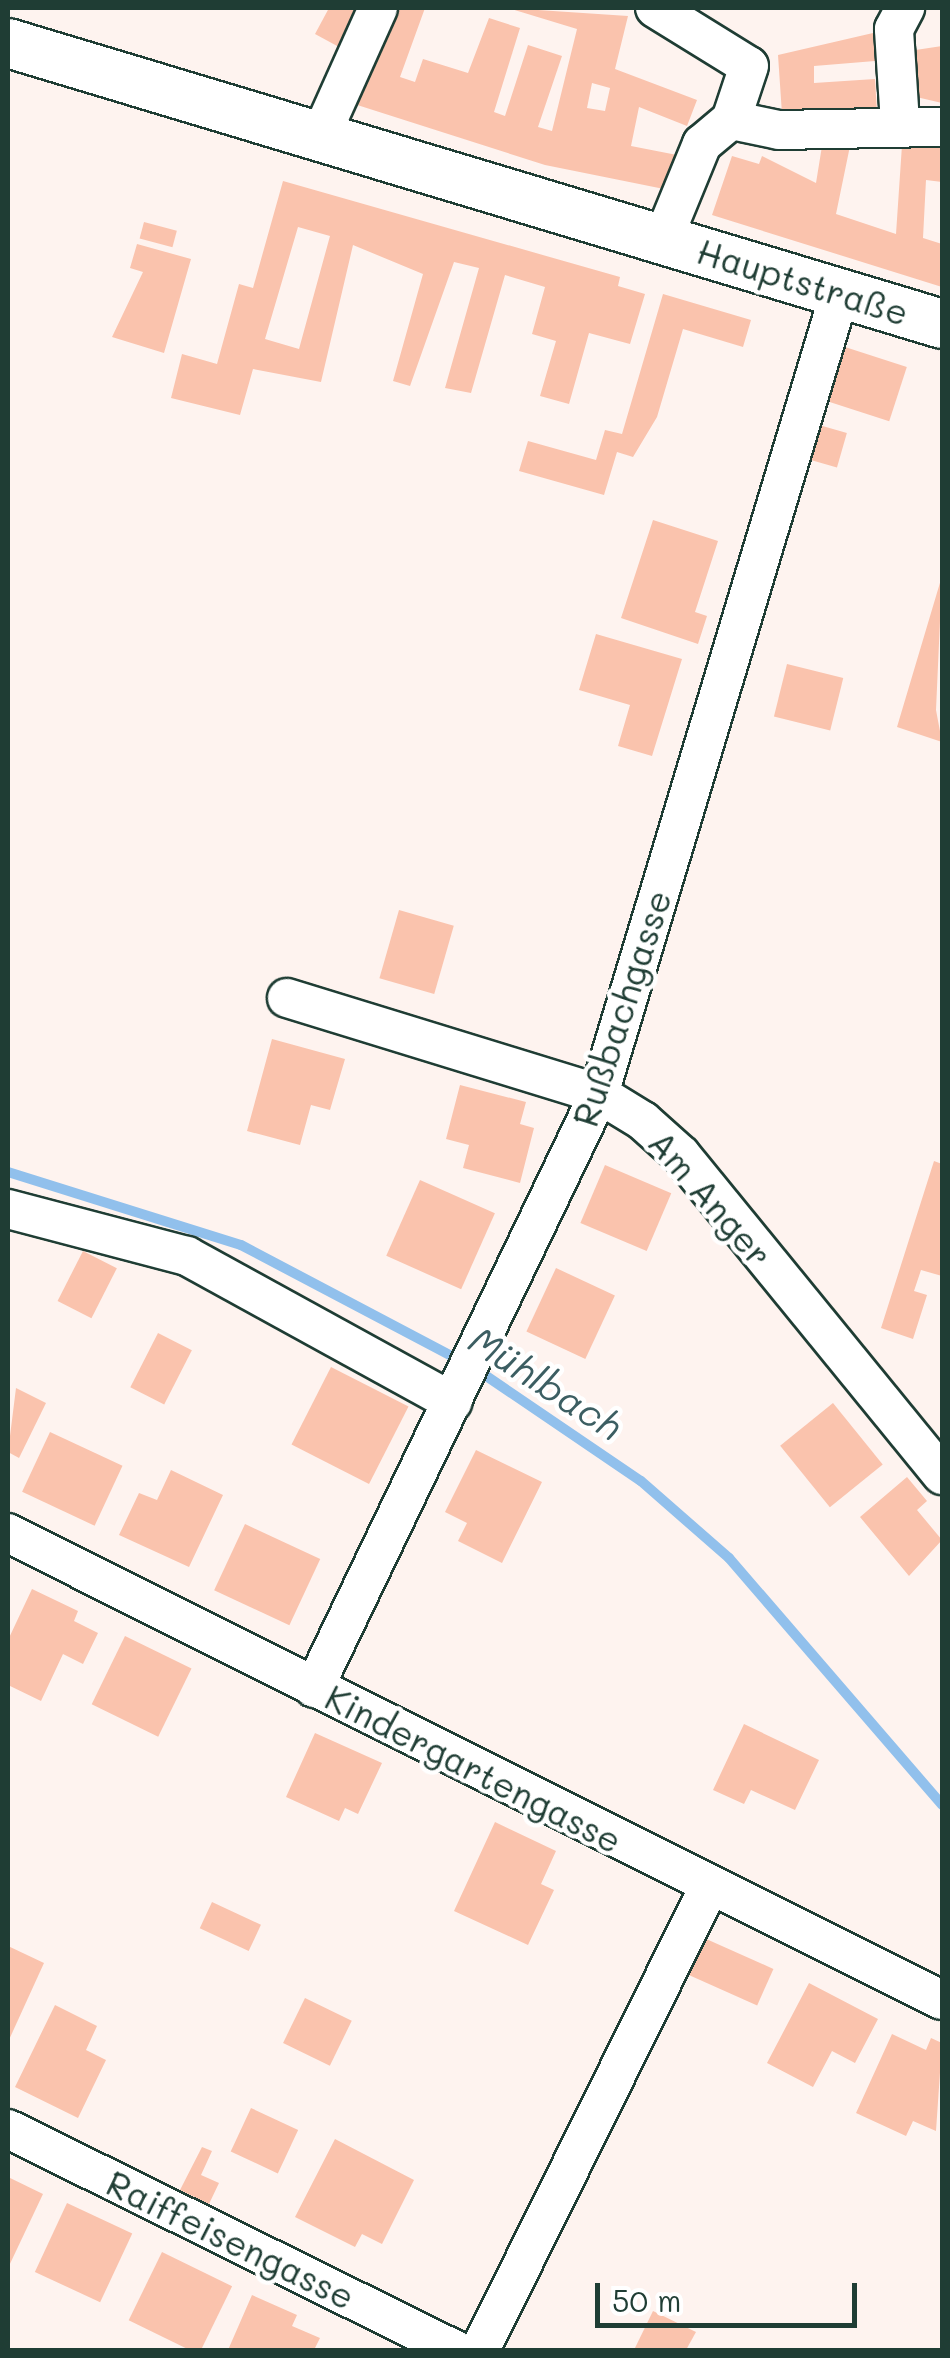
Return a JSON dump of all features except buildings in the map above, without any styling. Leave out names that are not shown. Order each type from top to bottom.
[{"type":"main road","name":"Hauptstraße","points":[[8,43],[942,324]]},
{"type":"street","points":[[321,135],[378,8]]},
{"type":"street","points":[[655,8],[749,66],[731,120],[702,144],[664,239]]},
{"type":"street","points":[[900,123],[894,29],[905,8]]},
{"type":"street","points":[[731,120],[779,130],[900,123],[942,127]]},
{"type":"street","name":"Rußbachgasse","points":[[314,1688],[456,1398],[481,1355],[599,1094],[840,292]]},
{"type":"street","name":"Am Anger","points":[[287,998],[599,1094],[681,1154],[942,1475]]},
{"type":"street","points":[[8,1209],[187,1256],[456,1398]]},
{"type":"street","name":"Kindergartengasse","points":[[8,1532],[942,2000]]},
{"type":"street","points":[[480,2350],[710,1885]]},
{"type":"street","name":"Raiffeisengasse","points":[[8,2129],[455,2350]]},
{"type":"waterway","name":"Mühlbach","points":[[8,1172],[241,1245],[461,1361]]},
{"type":"waterway","name":"Mühlbach","points":[[476,1369],[641,1481],[729,1558],[942,1805]]}]
